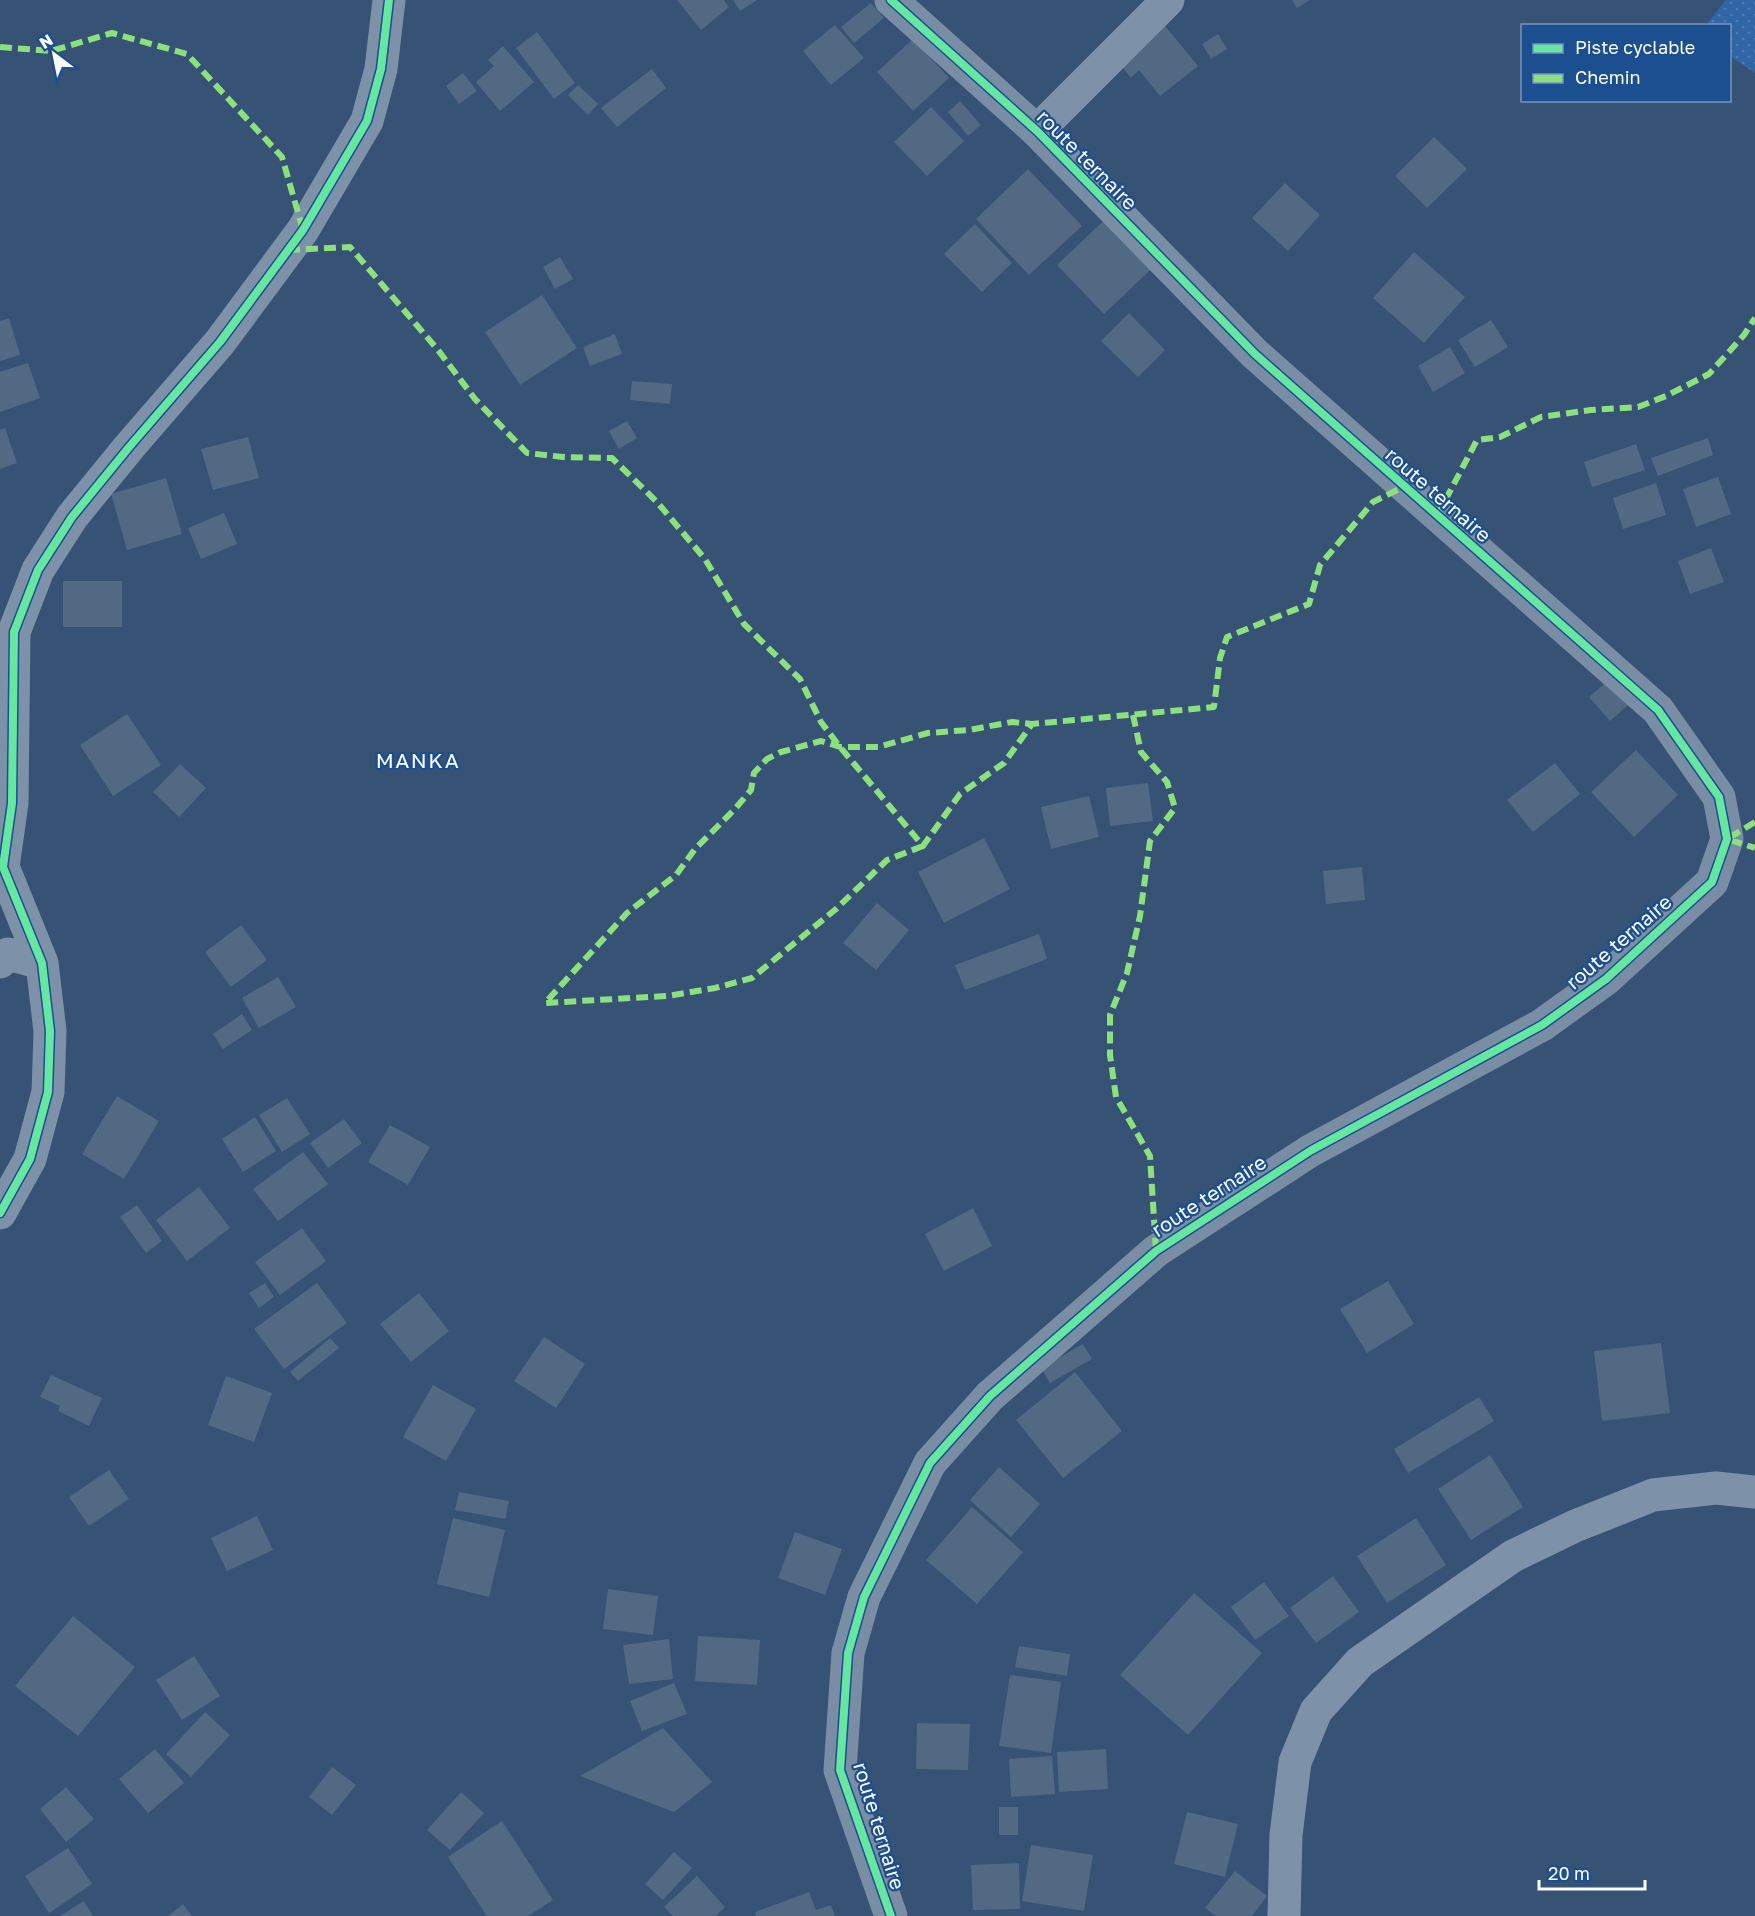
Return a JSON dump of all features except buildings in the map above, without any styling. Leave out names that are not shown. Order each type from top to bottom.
[{"type":"street","points":[[0,1213],[30,1159],[48,1092],[50,1031],[42,963],[1,858],[12,803],[14,632],[38,570],[72,517],[220,342],[303,230],[367,121],[381,69],[389,0]]},
{"type":"street","name":"route ternaire","points":[[891,0],[1037,131],[1256,354],[1658,710],[1719,796],[1727,839],[1712,882],[1606,979],[1542,1025],[1310,1150],[1155,1251],[990,1396],[930,1463],[864,1597],[848,1653],[840,1770],[891,1916]]},
{"type":"street","points":[[1037,131],[1167,0]]},
{"type":"street","points":[[0,962],[8,954],[42,963]]},
{"type":"street","points":[[1284,1916],[1286,1835],[1295,1762],[1316,1711],[1360,1662],[1513,1556],[1575,1526],[1653,1495],[1716,1488],[1755,1492]]},
{"type":"shaded area","points":[[1726,0],[1755,0],[1755,73],[1731,57],[1731,24],[1707,24]]},
{"type":"marked path","points":[[0,47],[51,51],[112,33],[187,54],[282,157],[303,230]]},
{"type":"marked path","points":[[288,250],[350,247],[438,350],[475,399],[527,453],[563,457],[612,458],[657,502],[705,559],[744,624],[800,679],[821,722],[923,846],[960,794],[1004,763],[1032,724],[1214,707],[1220,658],[1227,637],[1309,604],[1320,565],[1373,502],[1403,487]]},
{"type":"marked path","points":[[1437,516],[1477,440],[1500,437],[1541,417],[1591,410],[1638,407],[1666,396],[1709,374],[1744,335],[1755,318]]},
{"type":"marked path","points":[[1133,715],[1141,752],[1167,782],[1175,808],[1150,841],[1140,916],[1127,973],[1110,1015],[1110,1055],[1116,1097],[1150,1156],[1156,1251]]},
{"type":"marked path","points":[[923,846],[887,860],[836,909],[752,978],[715,988],[667,996],[545,1003],[627,913],[676,875],[695,849],[751,790],[754,773],[767,759],[781,752],[821,741],[840,747],[878,747],[928,733],[969,730],[1012,722],[1032,724]]},
{"type":"marked path","points":[[1755,822],[1727,839],[1755,848]]},
{"type":"cycle path","points":[[0,1213],[30,1159],[48,1092],[50,1031],[42,963],[3,867],[12,803],[14,632],[38,570],[72,517],[220,342],[303,230],[367,121],[381,69],[389,0]]},
{"type":"cycle path","points":[[891,0],[1037,131],[1255,354],[1658,710],[1719,797],[1727,839],[1712,882],[1606,979],[1542,1025],[1310,1151],[1156,1251],[990,1396],[930,1463],[864,1597],[848,1653],[840,1770],[891,1916]]},
{"type":"district","name":"MANKA","points":[[418,761]]}]
